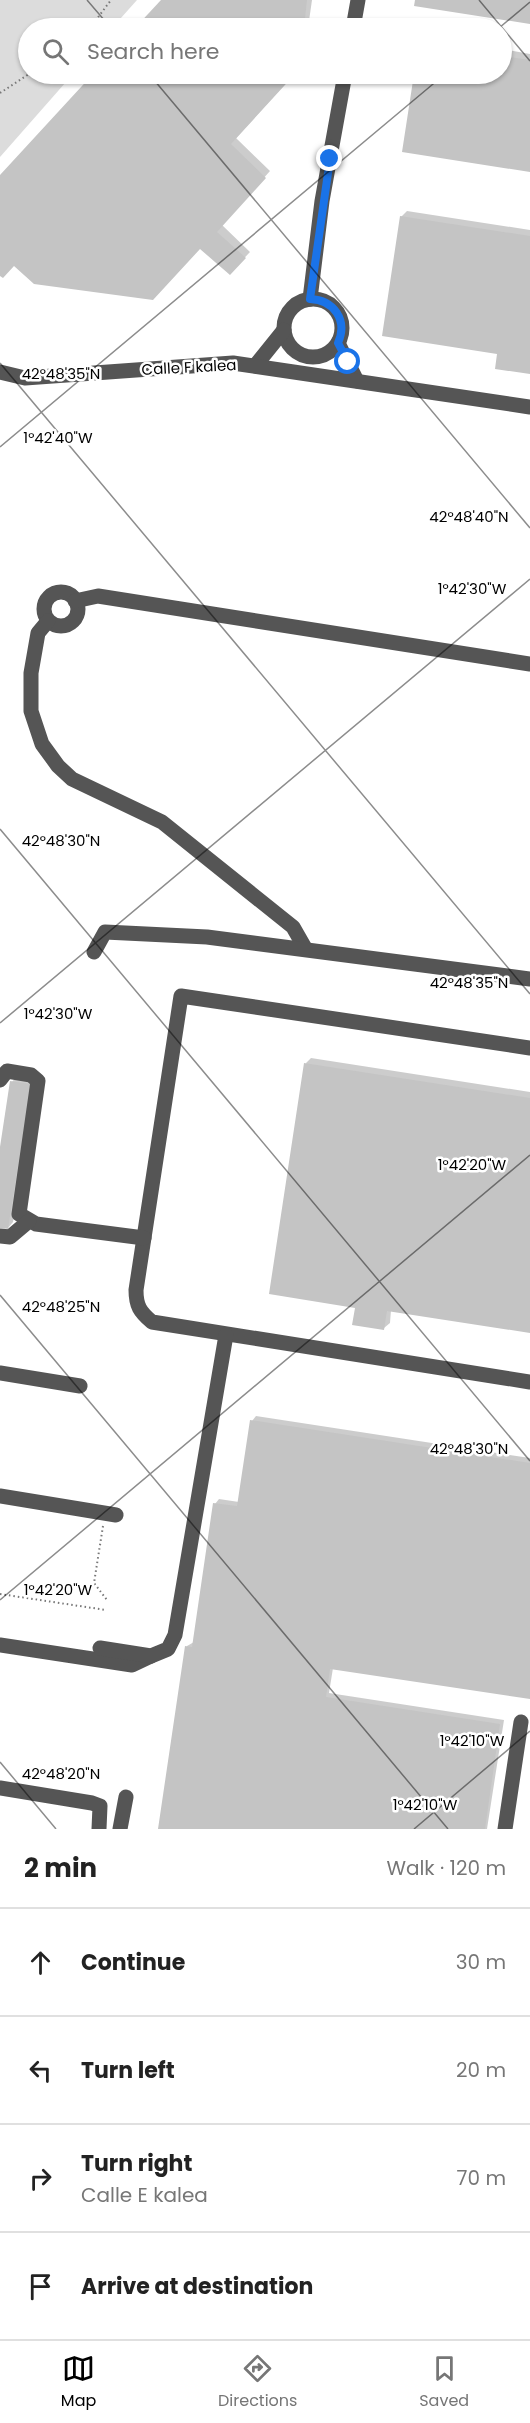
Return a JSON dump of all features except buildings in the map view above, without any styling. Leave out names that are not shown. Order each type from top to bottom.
[{"type":"street","points":[[354,18],[358,0]]},
{"type":"street","points":[[310,299],[322,201],[343,84]]},
{"type":"street","points":[[255,366],[284,330],[288,313],[294,306],[310,299],[325,302],[337,312],[342,327],[338,343],[327,354],[311,357],[303,355],[290,346],[284,330]]},
{"type":"street","points":[[338,343],[357,381]]},
{"type":"street","name":"Calle F kalea","points":[[0,372],[25,378],[233,363],[530,407]]},
{"type":"street","points":[[75,601],[77,615],[69,624],[58,626],[48,621],[44,610],[52,595],[63,593],[75,601],[98,596],[530,664]]},
{"type":"street","points":[[48,621],[38,633],[34,653],[31,673],[31,711],[42,744],[58,766],[72,779],[162,822],[293,927],[304,948]]},
{"type":"street","points":[[94,952],[105,932],[207,938],[304,948],[530,979]]},
{"type":"street","points":[[530,1048],[180,996],[136,1290],[136,1304],[141,1313],[152,1322],[530,1382]]},
{"type":"street","points":[[0,1080],[6,1071],[31,1075],[38,1081],[19,1214],[36,1224],[144,1238]]},
{"type":"street","points":[[0,1236],[10,1237],[29,1221]]},
{"type":"street","points":[[0,1645],[132,1665],[168,1649],[175,1635],[226,1335]]},
{"type":"street","points":[[0,1373],[80,1386]]},
{"type":"street","points":[[0,1496],[116,1515]]},
{"type":"street","points":[[100,1648],[150,1656]]},
{"type":"street","points":[[505,1829],[523,1754],[521,1722]]},
{"type":"street","points":[[0,1788],[100,1806],[99,1829]]},
{"type":"street","points":[[120,1829],[126,1797]]},
{"type":"path","points":[[98,18],[111,0]]},
{"type":"path","points":[[0,93],[18,81]]},
{"type":"path","points":[[0,1594],[106,1610]]},
{"type":"shaded area","points":[[0,0],[137,0],[121,18],[18,18],[18,84],[64,84],[0,157]]},
{"type":"route","points":[[330,159],[322,201],[310,299],[325,302],[337,312],[342,327],[338,343],[348,362]]}]
